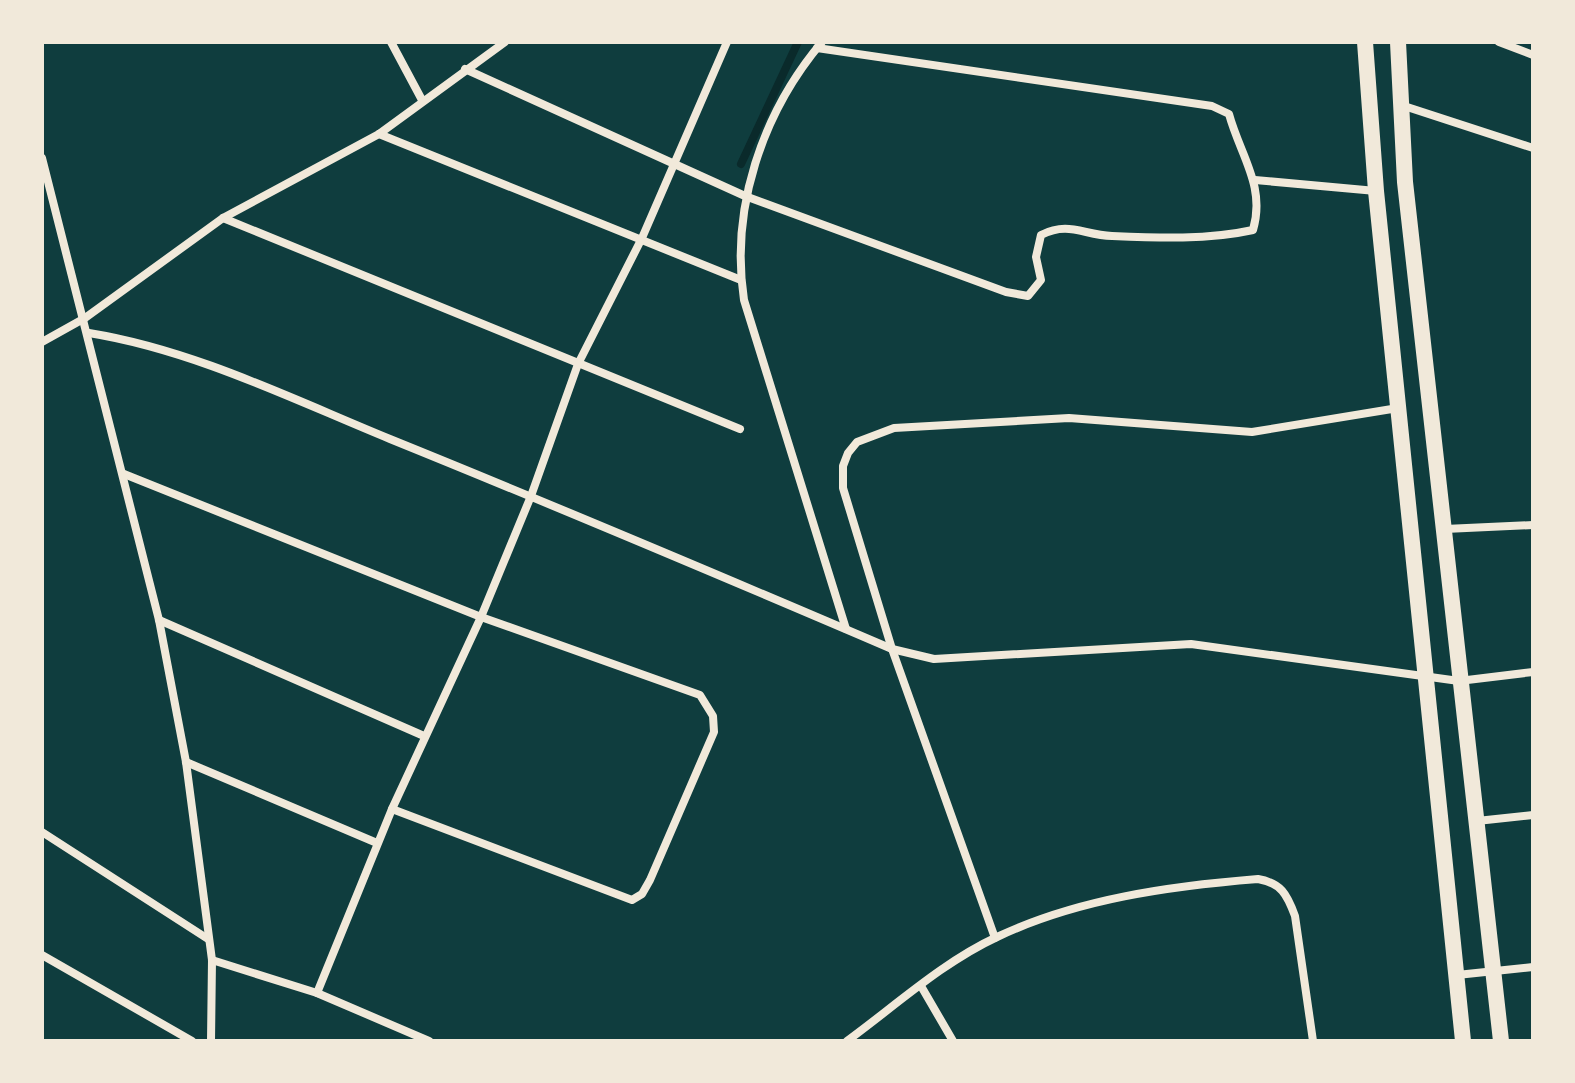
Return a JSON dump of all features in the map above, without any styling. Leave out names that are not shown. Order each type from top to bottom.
[{"type":"main road","points":[[1365,42],[1376,191],[1463,1041]]},
{"type":"main road","points":[[1398,42],[1405,182],[1501,1041]]},
{"type":"street","points":[[391,42],[422,100]]},
{"type":"street","points":[[42,342],[85,318],[223,218],[379,134],[505,42]]},
{"type":"street","points":[[317,993],[377,843],[481,617],[531,496],[578,364],[642,238],[727,42]]},
{"type":"street","points":[[1499,42],[1533,55]]},
{"type":"street","points":[[465,69],[745,196],[1006,292],[1028,296],[1041,280],[1036,257],[1041,235],[1058,226],[1107,236],[1229,236],[1253,230],[1259,210],[1255,180],[1229,114],[1212,106],[819,45],[763,140],[745,196],[741,280],[744,300],[846,629]]},
{"type":"street","points":[[1401,105],[1533,148]]},
{"type":"street","points":[[379,134],[741,280]]},
{"type":"street","points":[[42,158],[89,333],[159,620],[186,762],[212,960],[211,1041]]},
{"type":"street","points":[[1255,180],[1376,191]]},
{"type":"street","points":[[223,218],[740,429]]},
{"type":"street","points":[[89,333],[165,349],[531,496],[892,649],[934,659],[1191,644],[1459,681],[1533,672]]},
{"type":"street","points":[[995,938],[892,649],[843,488],[843,466],[857,442],[894,428],[1069,418],[1252,432],[1400,407]]},
{"type":"street","points":[[124,474],[481,617],[700,695],[710,707],[714,732],[650,880],[642,894],[632,900],[392,809]]},
{"type":"street","points":[[1445,529],[1533,525]]},
{"type":"street","points":[[159,620],[424,736]]},
{"type":"street","points":[[186,762],[377,843]]},
{"type":"street","points":[[1477,821],[1533,815]]},
{"type":"street","points":[[42,832],[208,939]]},
{"type":"street","points":[[847,1041],[921,986],[995,938],[1095,902],[1231,881],[1275,882],[1288,896],[1295,916],[1313,1041]]},
{"type":"street","points":[[42,955],[192,1041]]},
{"type":"street","points":[[212,960],[317,993],[429,1041]]},
{"type":"street","points":[[1456,975],[1533,967]]},
{"type":"street","points":[[921,986],[953,1041]]},
{"type":"waterway","points":[[741,164],[798,42]]}]
